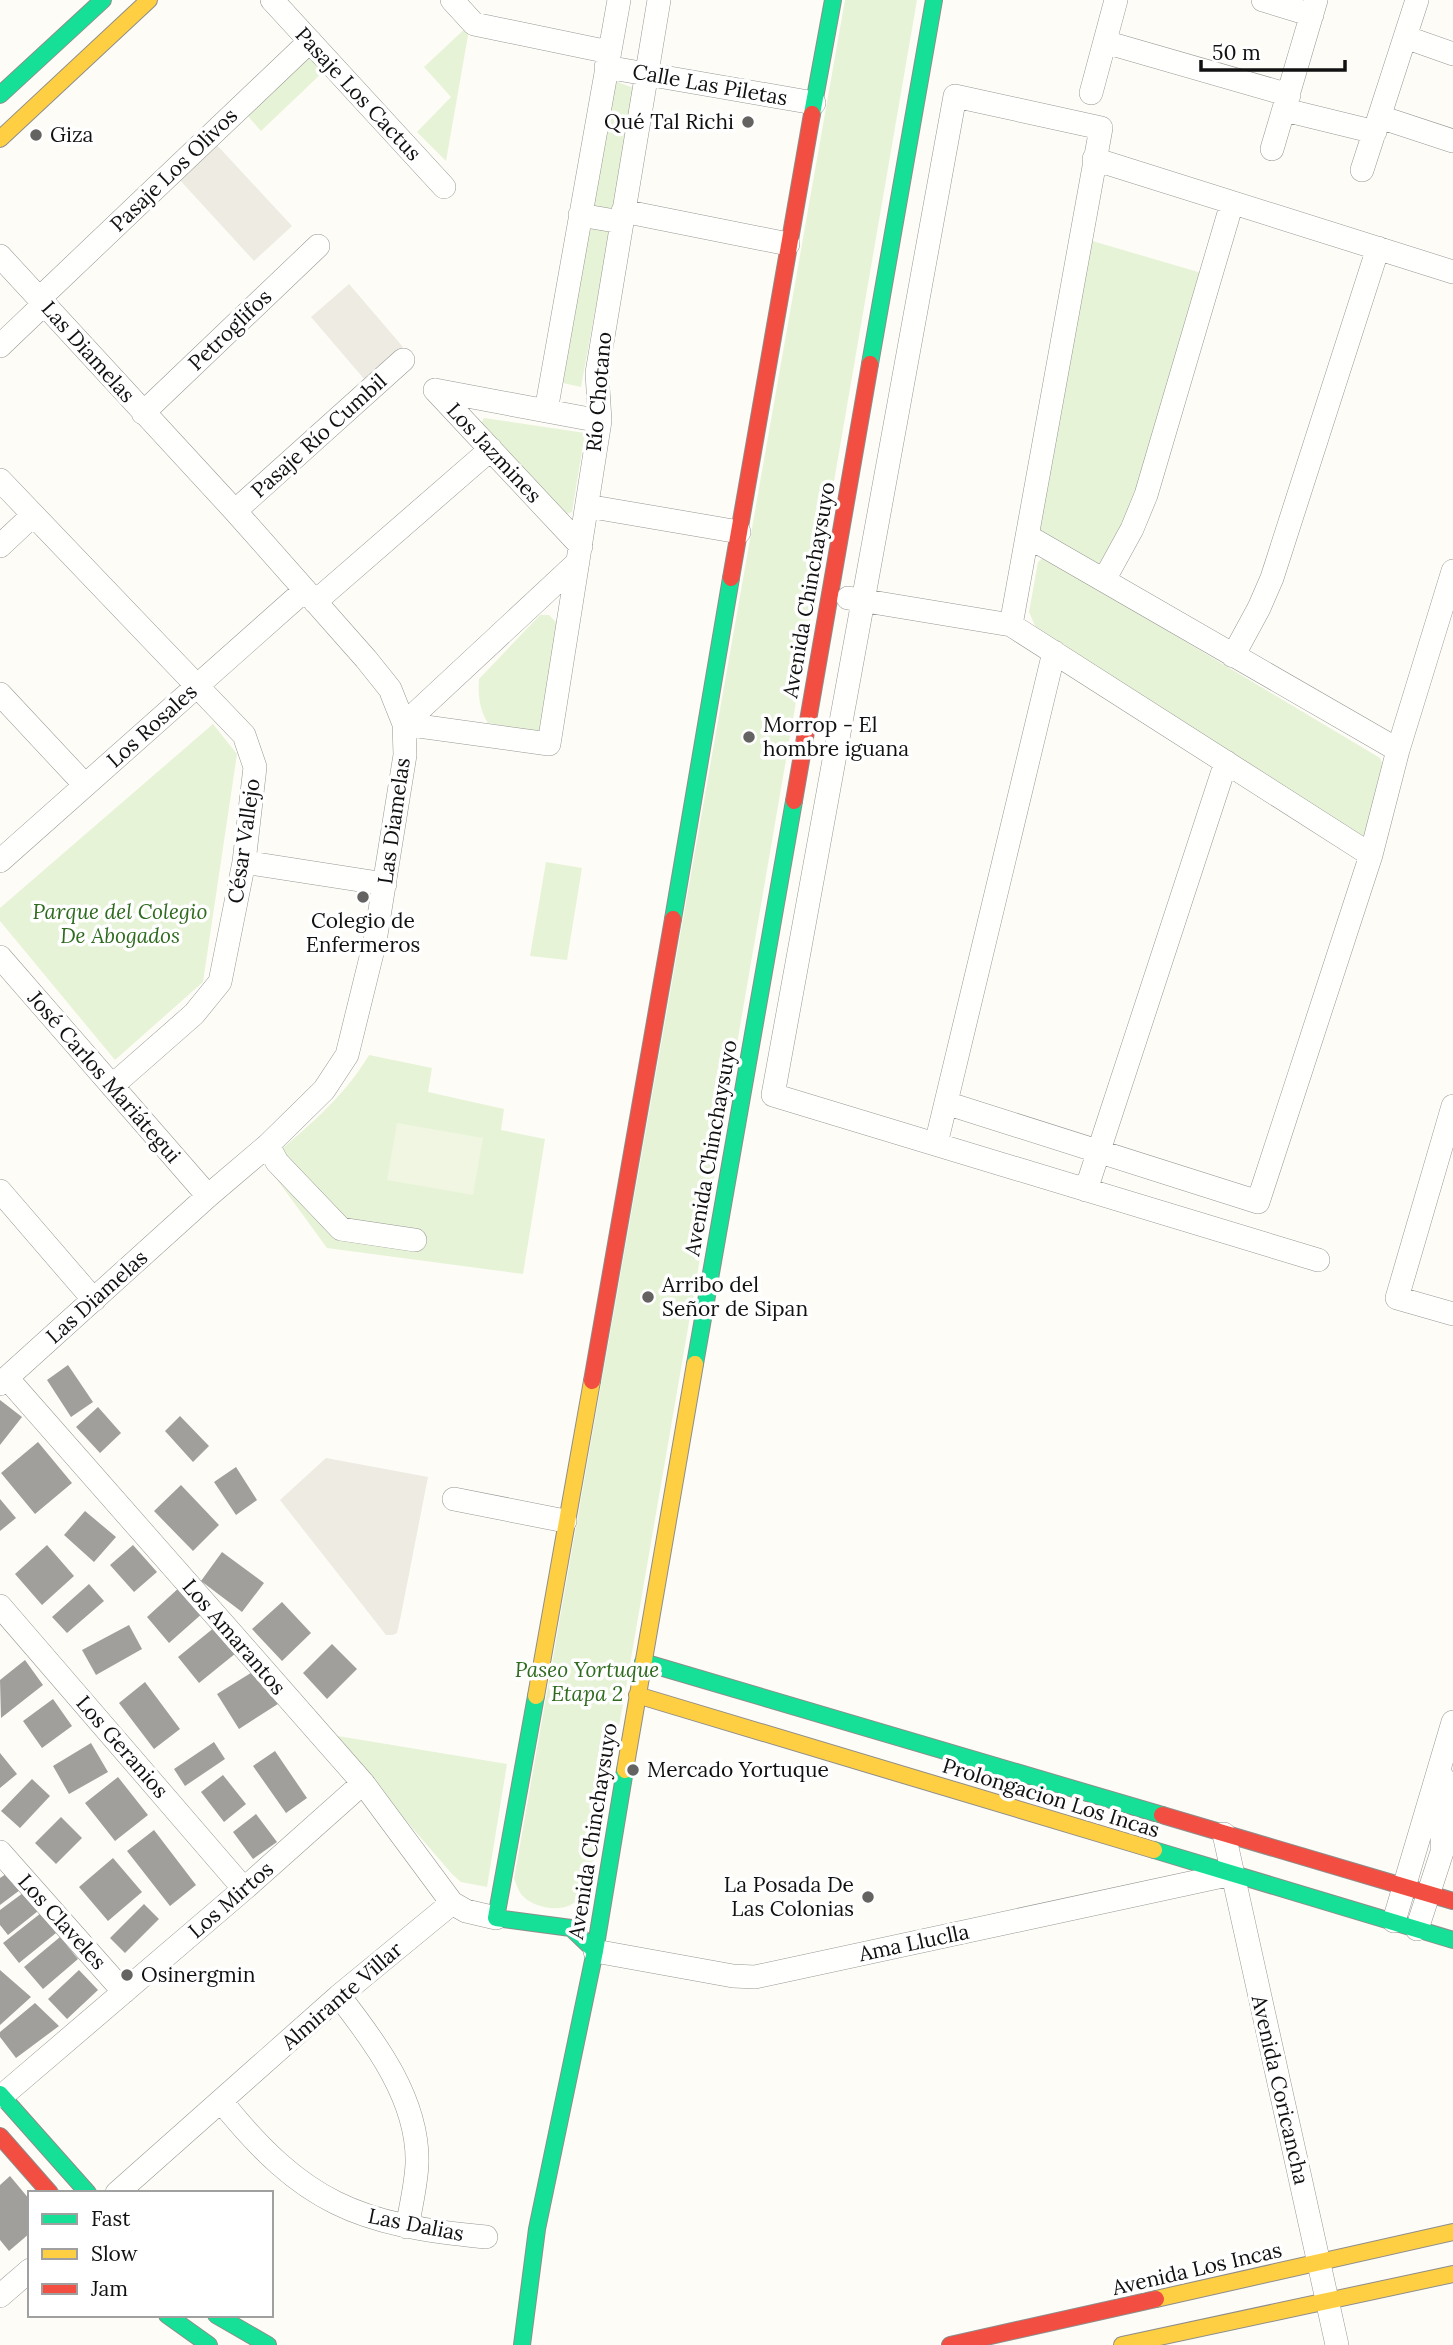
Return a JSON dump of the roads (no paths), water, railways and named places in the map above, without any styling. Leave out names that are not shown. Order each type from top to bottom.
[{"type":"street","points":[[0,94],[103,0]]},
{"type":"street","name":"Pasaje Los Cactus","points":[[272,0],[444,187]]},
{"type":"street","name":"Calle Las Piletas","points":[[452,0],[474,24],[607,59],[645,74],[814,103]]},
{"type":"street","name":"Río Chotano","points":[[546,411],[619,0]]},
{"type":"street","name":"Río Chotano","points":[[404,724],[549,744],[600,421],[597,373],[659,0]]},
{"type":"street","points":[[496,1918],[630,1170],[788,244],[833,0]]},
{"type":"street","name":"Avenida Chinchaysuyo","points":[[522,2345],[537,2229],[613,1852],[637,1695],[934,0]]},
{"type":"street","points":[[1091,93],[1116,0]]},
{"type":"street","points":[[1263,0],[1314,8],[1272,149]]},
{"type":"street","points":[[1362,170],[1416,0]]},
{"type":"street","points":[[0,139],[135,5]]},
{"type":"street","points":[[1405,37],[1453,54]]},
{"type":"street","name":"Pasaje Los Olivos","points":[[0,346],[42,301],[310,41]]},
{"type":"street","points":[[1105,42],[1287,102],[1453,141]]},
{"type":"street","points":[[1011,625],[1101,128],[955,96],[773,1095],[1318,1259]]},
{"type":"street","points":[[1094,159],[1453,272]]},
{"type":"street","points":[[1104,580],[1132,529],[1146,495],[1232,202]]},
{"type":"street","points":[[580,215],[622,217],[788,244]]},
{"type":"street","name":"Petroglifos","points":[[143,413],[318,246]]},
{"type":"street","points":[[1233,656],[1259,608],[1276,566],[1378,248]]},
{"type":"street","name":"Las Diamelas","points":[[0,256],[310,596],[390,689],[404,724],[405,755],[375,941],[347,1055],[324,1090],[268,1146],[208,1196],[4,1381]]},
{"type":"street","name":"Pasaje Río Cumbil","points":[[234,512],[403,360]]},
{"type":"street","name":"Los Jazmines","points":[[579,554],[491,449],[435,390],[600,421]]},
{"type":"street","name":"Los Rosales","points":[[0,861],[196,686],[491,449]]},
{"type":"street","name":"César Vallejo","points":[[0,480],[244,735],[255,767],[244,862],[220,982],[194,1014],[112,1086]]},
{"type":"street","points":[[587,506],[739,532]]},
{"type":"street","points":[[0,546],[33,515]]},
{"type":"street","points":[[1027,536],[1398,750]]},
{"type":"street","points":[[404,724],[579,554]]},
{"type":"street","points":[[946,1103],[1258,1202],[1371,855],[1398,750],[1453,571]]},
{"type":"street","points":[[830,595],[1011,625],[1371,855]]},
{"type":"street","points":[[936,1144],[1054,652]]},
{"type":"street","points":[[0,694],[85,785]]},
{"type":"street","points":[[1086,1189],[1226,762]]},
{"type":"street","points":[[244,862],[385,884]]},
{"type":"street","name":"José Carlos Mariátegui","points":[[0,957],[208,1196]]},
{"type":"street","points":[[1453,1105],[1397,1298],[1453,1314]]},
{"type":"street","points":[[268,1146],[276,1163],[341,1229],[415,1240]]},
{"type":"street","points":[[0,1191],[94,1300]]},
{"type":"street","name":"Los Amarantos","points":[[4,1381],[363,1783],[452,1903]]},
{"type":"street","points":[[454,1499],[565,1521]]},
{"type":"street","name":"Los Geranios","points":[[0,1606],[244,1889]]},
{"type":"street","name":"Prolongacion Los Incas","points":[[643,1662],[1224,1835],[1428,1892],[1453,1902]]},
{"type":"street","name":"Prolongacion Los Incas","points":[[637,1695],[1453,1940]]},
{"type":"street","points":[[1394,1922],[1453,1722]]},
{"type":"street","points":[[1417,1928],[1442,1852],[1444,1751]]},
{"type":"street","name":"Los Mirtos","points":[[1,2095],[244,1889],[363,1783]]},
{"type":"street","name":"Avenida Coricancha","points":[[1224,1835],[1337,2345]]},
{"type":"street","name":"Los Claveles","points":[[0,1852],[124,1992]]},
{"type":"street","name":"Ama Lluclla","points":[[595,1951],[733,1976],[755,1977],[1232,1874]]},
{"type":"street","points":[[452,1903],[466,1911],[496,1918],[571,1928],[595,1951]]},
{"type":"street","name":"Almirante Villar","points":[[119,2191],[340,1996],[452,1903]]},
{"type":"street","points":[[340,1996],[381,2051],[405,2102],[417,2161],[407,2227]]},
{"type":"street","points":[[1,2095],[86,2191]]},
{"type":"street","name":"Las Dalias","points":[[221,2101],[252,2138],[304,2185],[355,2213],[407,2227],[486,2237]]},
{"type":"street","points":[[0,2136],[48,2191]]},
{"type":"street","name":"Avenida Los Incas","points":[[950,2345],[1453,2232]]},
{"type":"street","points":[[0,2296],[28,2272]]},
{"type":"street","points":[[1122,2345],[1453,2274]]},
{"type":"street","points":[[170,2317],[209,2345]]},
{"type":"street","points":[[219,2317],[268,2345]]},
{"type":"place","name":"Qué Tal Richi","points":[[748,122]]},
{"type":"place","name":"Giza","points":[[36,135]]},
{"type":"place","name":"Morrop - El hombre iguana","points":[[749,737]]},
{"type":"place","name":"Colegio de Enfermeros","points":[[363,897]]},
{"type":"place","name":"Arribo del Señor de Sipan","points":[[648,1297]]},
{"type":"place","name":"Mercado Yortuque","points":[[633,1770]]},
{"type":"place","name":"La Posada De Las Colonias","points":[[868,1897]]},
{"type":"place","name":"Osinergmin","points":[[127,1975]]},
{"type":"park label","name":"Parque del Colegio De Abogados","points":[[120,924]]},
{"type":"park label","name":"Paseo Yortuque Etapa 2","points":[[587,1682]]}]
